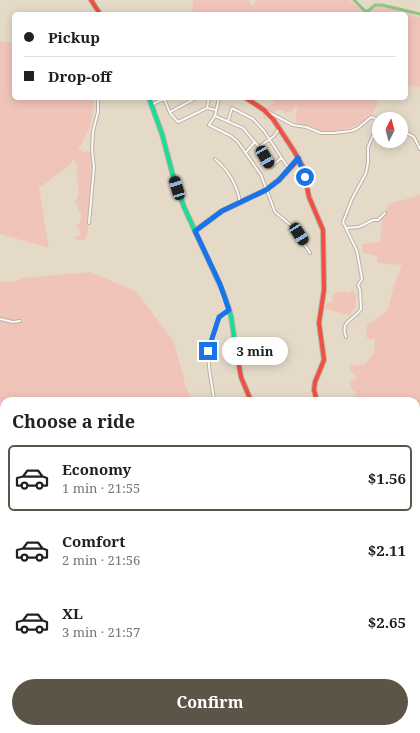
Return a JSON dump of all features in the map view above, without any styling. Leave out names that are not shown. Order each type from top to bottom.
[{"type":"main road","points":[[90,0],[98,12]]},
{"type":"main road","points":[[150,100],[162,134],[177,188],[220,284],[229,310],[241,378],[249,397]]},
{"type":"main road","points":[[249,100],[264,110],[280,128],[298,158],[304,170],[309,197],[322,227],[324,290],[319,323],[324,360],[315,382],[314,390],[316,397]]},
{"type":"main road","points":[[195,231],[222,211],[266,190],[279,180],[298,158]]},
{"type":"street","points":[[89,223],[94,167],[92,130],[98,112],[98,100]]},
{"type":"street","points":[[152,105],[161,100]]},
{"type":"street","points":[[166,100],[174,120],[178,122],[207,108],[216,110]]},
{"type":"street","points":[[170,112],[192,100]]},
{"type":"street","points":[[207,108],[209,100]]},
{"type":"street","points":[[218,100],[215,116],[209,125],[231,136],[246,152],[261,175],[275,212],[296,231],[310,253]]},
{"type":"street","points":[[228,121],[232,108],[253,119],[270,140],[288,169]]},
{"type":"street","points":[[264,110],[293,125],[306,127],[321,133],[333,133],[358,128],[372,117]]},
{"type":"street","points":[[215,116],[243,128],[259,147],[271,167],[281,158]]},
{"type":"street","points":[[259,147],[270,140],[280,128]]},
{"type":"street","points":[[408,134],[414,137],[420,149]]},
{"type":"street","points":[[346,337],[344,331],[345,324],[361,309],[360,290],[358,286],[362,279],[359,256],[343,222],[366,173],[368,163],[368,147],[372,138]]},
{"type":"street","points":[[246,152],[255,142]]},
{"type":"street","points":[[215,159],[224,168],[233,181],[238,192],[240,202]]},
{"type":"street","points":[[346,228],[359,227],[373,220],[378,220],[385,213]]},
{"type":"street","points":[[213,397],[208,364],[208,351],[219,317],[229,310]]},
{"type":"street","points":[[0,318],[13,322],[20,321]]},
{"type":"shaded area","points":[[193,0],[248,0],[253,6],[256,0],[349,0],[365,12],[192,12]]},
{"type":"shaded area","points":[[382,6],[403,12],[369,12],[376,7]]},
{"type":"shaded area","points":[[408,14],[420,17],[420,87],[408,85]]},
{"type":"shaded area","points":[[0,41],[12,43],[12,100],[95,100],[90,127],[78,150],[82,150],[83,154],[86,151],[91,151],[93,168],[90,170],[92,172],[92,177],[87,237],[84,240],[77,240],[75,237],[81,235],[77,227],[78,224],[80,224],[81,212],[79,211],[75,201],[79,193],[77,175],[78,167],[75,162],[75,157],[70,165],[39,188],[49,248],[0,234]]},
{"type":"shaded area","points":[[272,100],[378,100],[374,111],[364,121],[343,130],[335,131],[321,131],[295,121],[297,108],[295,107],[291,113],[288,111],[285,114],[282,110],[277,110],[264,120],[262,110],[275,102]]},
{"type":"shaded area","points":[[420,194],[420,397],[356,397],[357,393],[351,389],[350,383],[357,377],[351,372],[350,366],[365,364],[374,353],[375,338],[370,340],[366,337],[367,325],[388,310],[394,285],[402,265],[378,263],[377,256],[363,253],[362,244],[380,242],[382,217],[388,205]]},
{"type":"shaded area","points":[[90,272],[137,292],[174,342],[186,387],[191,397],[0,397],[0,282],[13,282],[23,278]]},
{"type":"shaded area","points":[[353,290],[356,297],[356,303],[350,315],[325,309],[326,304],[332,302],[333,294],[341,291],[349,293]]},
{"type":"waterway","points":[[354,0],[365,11],[368,11],[375,5],[382,5],[420,14]]},
{"type":"traffic: fast","points":[[150,100],[162,134],[172,172],[184,207],[224,294],[231,316],[235,343]]},
{"type":"traffic: jam","points":[[91,0],[99,12]]},
{"type":"traffic: jam","points":[[249,100],[264,110],[273,119],[294,151],[303,167],[309,197],[323,230],[324,290],[319,323],[324,360],[315,382],[314,390],[316,397]]},
{"type":"traffic: jam","points":[[195,231],[222,211],[266,190],[279,180],[299,159]]},
{"type":"traffic: jam","points":[[235,343],[241,377],[249,397]]},
{"type":"route","points":[[208,351],[219,317],[229,310],[220,284],[195,231],[222,211],[266,190],[279,180],[298,158],[305,177]]}]
